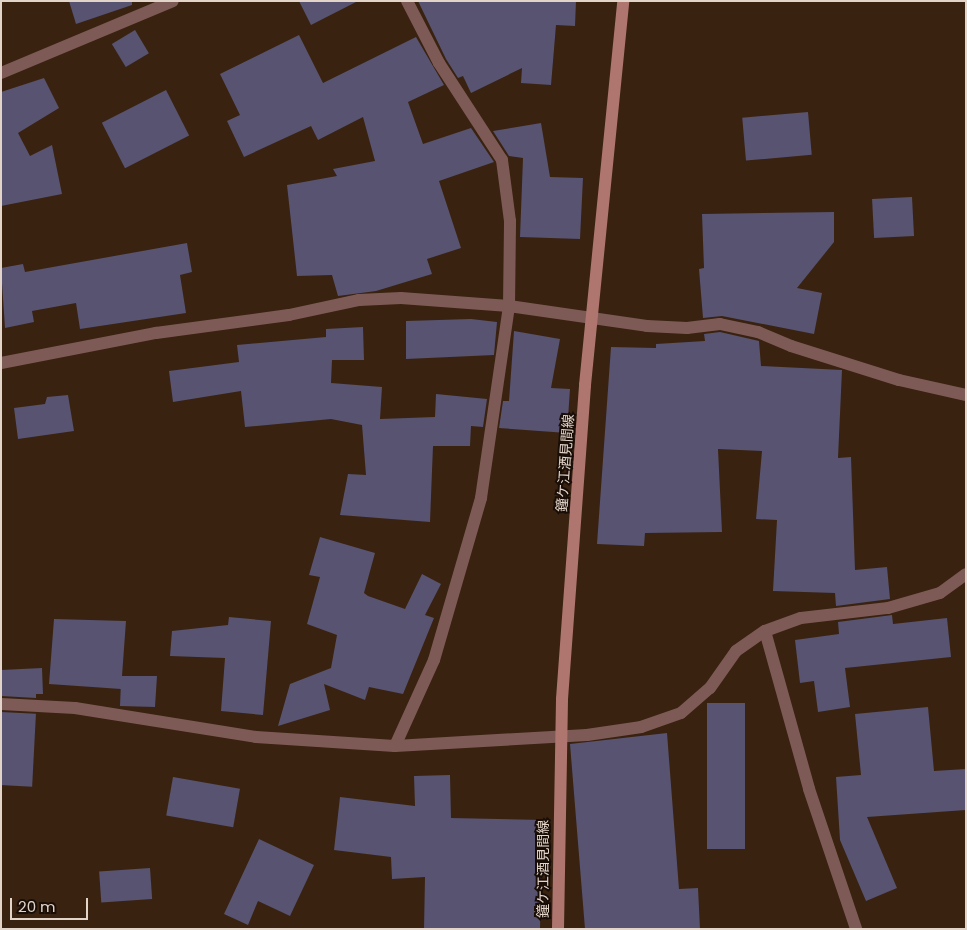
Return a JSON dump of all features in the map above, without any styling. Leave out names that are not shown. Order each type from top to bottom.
[{"type":"main road","name":"鐘ケ江酒見間線","points":[[558,929],[559,739],[593,321],[624,1]]},
{"type":"street","points":[[1,73],[173,1]]},
{"type":"street","points":[[395,746],[434,660],[480,498],[509,306],[510,221],[502,160],[439,63],[407,1]]},
{"type":"street","points":[[1,363],[359,300],[401,298],[509,306],[593,321],[687,328],[720,324],[758,332],[791,346],[899,380],[966,396]]},
{"type":"street","points":[[1,704],[75,708],[256,737],[395,746],[559,739],[641,727],[681,713],[710,688],[736,651],[765,631],[801,618],[888,608],[940,593],[966,574]]},
{"type":"street","points":[[765,631],[808,789],[856,929]]},
{"type":"building","points":[[69,1],[132,1],[132,5],[76,24]]},
{"type":"building","points":[[299,1],[358,1],[311,25]]},
{"type":"building","points":[[418,1],[576,1],[575,26],[556,25],[551,85],[521,83],[522,68],[471,93],[463,76],[458,78],[446,59]]},
{"type":"building","points":[[135,30],[149,53],[126,67],[112,44]]},
{"type":"building","points":[[299,35],[323,83],[416,37],[444,85],[408,102],[423,144],[471,128],[494,162],[439,181],[461,248],[427,259],[432,274],[376,291],[338,296],[332,275],[297,276],[287,185],[337,176],[333,169],[375,161],[363,117],[318,140],[311,126],[244,157],[227,121],[240,115],[220,74]]},
{"type":"building","points":[[44,78],[59,108],[18,133],[30,156],[52,145],[62,194],[1,206],[1,92]]},
{"type":"building","points":[[166,90],[189,135],[125,168],[102,123]]},
{"type":"building","points":[[808,112],[812,155],[746,161],[742,118]]},
{"type":"building","points":[[541,123],[550,177],[583,178],[580,239],[520,237],[523,158],[509,156],[493,131]]},
{"type":"building","points":[[912,197],[914,236],[874,238],[872,199]]},
{"type":"building","points":[[834,212],[834,242],[797,288],[822,293],[814,334],[722,316],[703,318],[699,269],[704,268],[702,214]]},
{"type":"building","points":[[187,243],[192,272],[180,275],[186,313],[80,329],[76,303],[32,311],[34,322],[5,328],[1,268],[23,264],[25,272]]},
{"type":"building","points":[[471,319],[497,322],[494,355],[406,359],[406,321]]},
{"type":"building","points":[[363,327],[364,360],[332,360],[331,383],[382,387],[380,419],[435,417],[436,394],[487,399],[483,427],[471,426],[470,446],[433,446],[430,522],[340,515],[348,474],[366,475],[362,425],[331,419],[245,427],[241,391],[173,402],[169,371],[239,362],[237,345],[326,337],[326,329]]},
{"type":"building","points":[[514,331],[560,339],[551,388],[570,389],[567,433],[499,428],[503,401],[509,401]]},
{"type":"building","points":[[720,332],[759,341],[761,366],[842,370],[838,458],[851,457],[855,570],[887,567],[890,599],[836,606],[835,593],[773,591],[777,520],[756,519],[762,451],[718,449],[722,532],[645,533],[644,546],[597,544],[611,347],[656,348],[656,344],[705,341],[704,334]]},
{"type":"building","points":[[68,395],[74,431],[18,439],[14,408],[45,404],[47,397]]},
{"type":"building","points":[[320,537],[375,553],[364,593],[368,596],[405,609],[422,574],[441,584],[425,615],[434,618],[403,694],[369,687],[365,700],[324,684],[330,710],[278,726],[290,684],[331,668],[337,635],[307,624],[320,577],[309,575]]},
{"type":"building","points":[[892,615],[893,624],[947,618],[951,657],[845,668],[850,707],[818,712],[814,681],[800,683],[795,640],[839,634],[838,622]]},
{"type":"building","points":[[229,617],[271,621],[263,715],[221,711],[225,658],[170,656],[172,631],[228,625]]},
{"type":"building","points":[[54,619],[126,621],[122,676],[157,676],[155,707],[120,706],[121,689],[49,684]]},
{"type":"building","points":[[42,668],[43,694],[36,694],[36,698],[1,696],[1,670]]},
{"type":"building","points":[[707,703],[745,703],[745,849],[707,849]]},
{"type":"building","points":[[928,707],[934,771],[966,769],[966,810],[867,817],[897,888],[866,901],[840,840],[836,777],[861,775],[855,714]]},
{"type":"building","points":[[1,712],[36,714],[32,787],[1,785]]},
{"type":"building","points":[[667,733],[679,889],[698,888],[700,929],[585,929],[570,744]]},
{"type":"building","points":[[450,775],[451,818],[542,820],[540,929],[424,929],[425,877],[392,879],[391,857],[334,850],[340,797],[415,806],[414,776]]},
{"type":"building","points":[[173,777],[240,789],[233,827],[166,815]]},
{"type":"building","points":[[259,839],[314,865],[290,916],[258,901],[248,925],[224,914]]},
{"type":"building","points":[[150,868],[152,899],[101,902],[99,872]]}]
